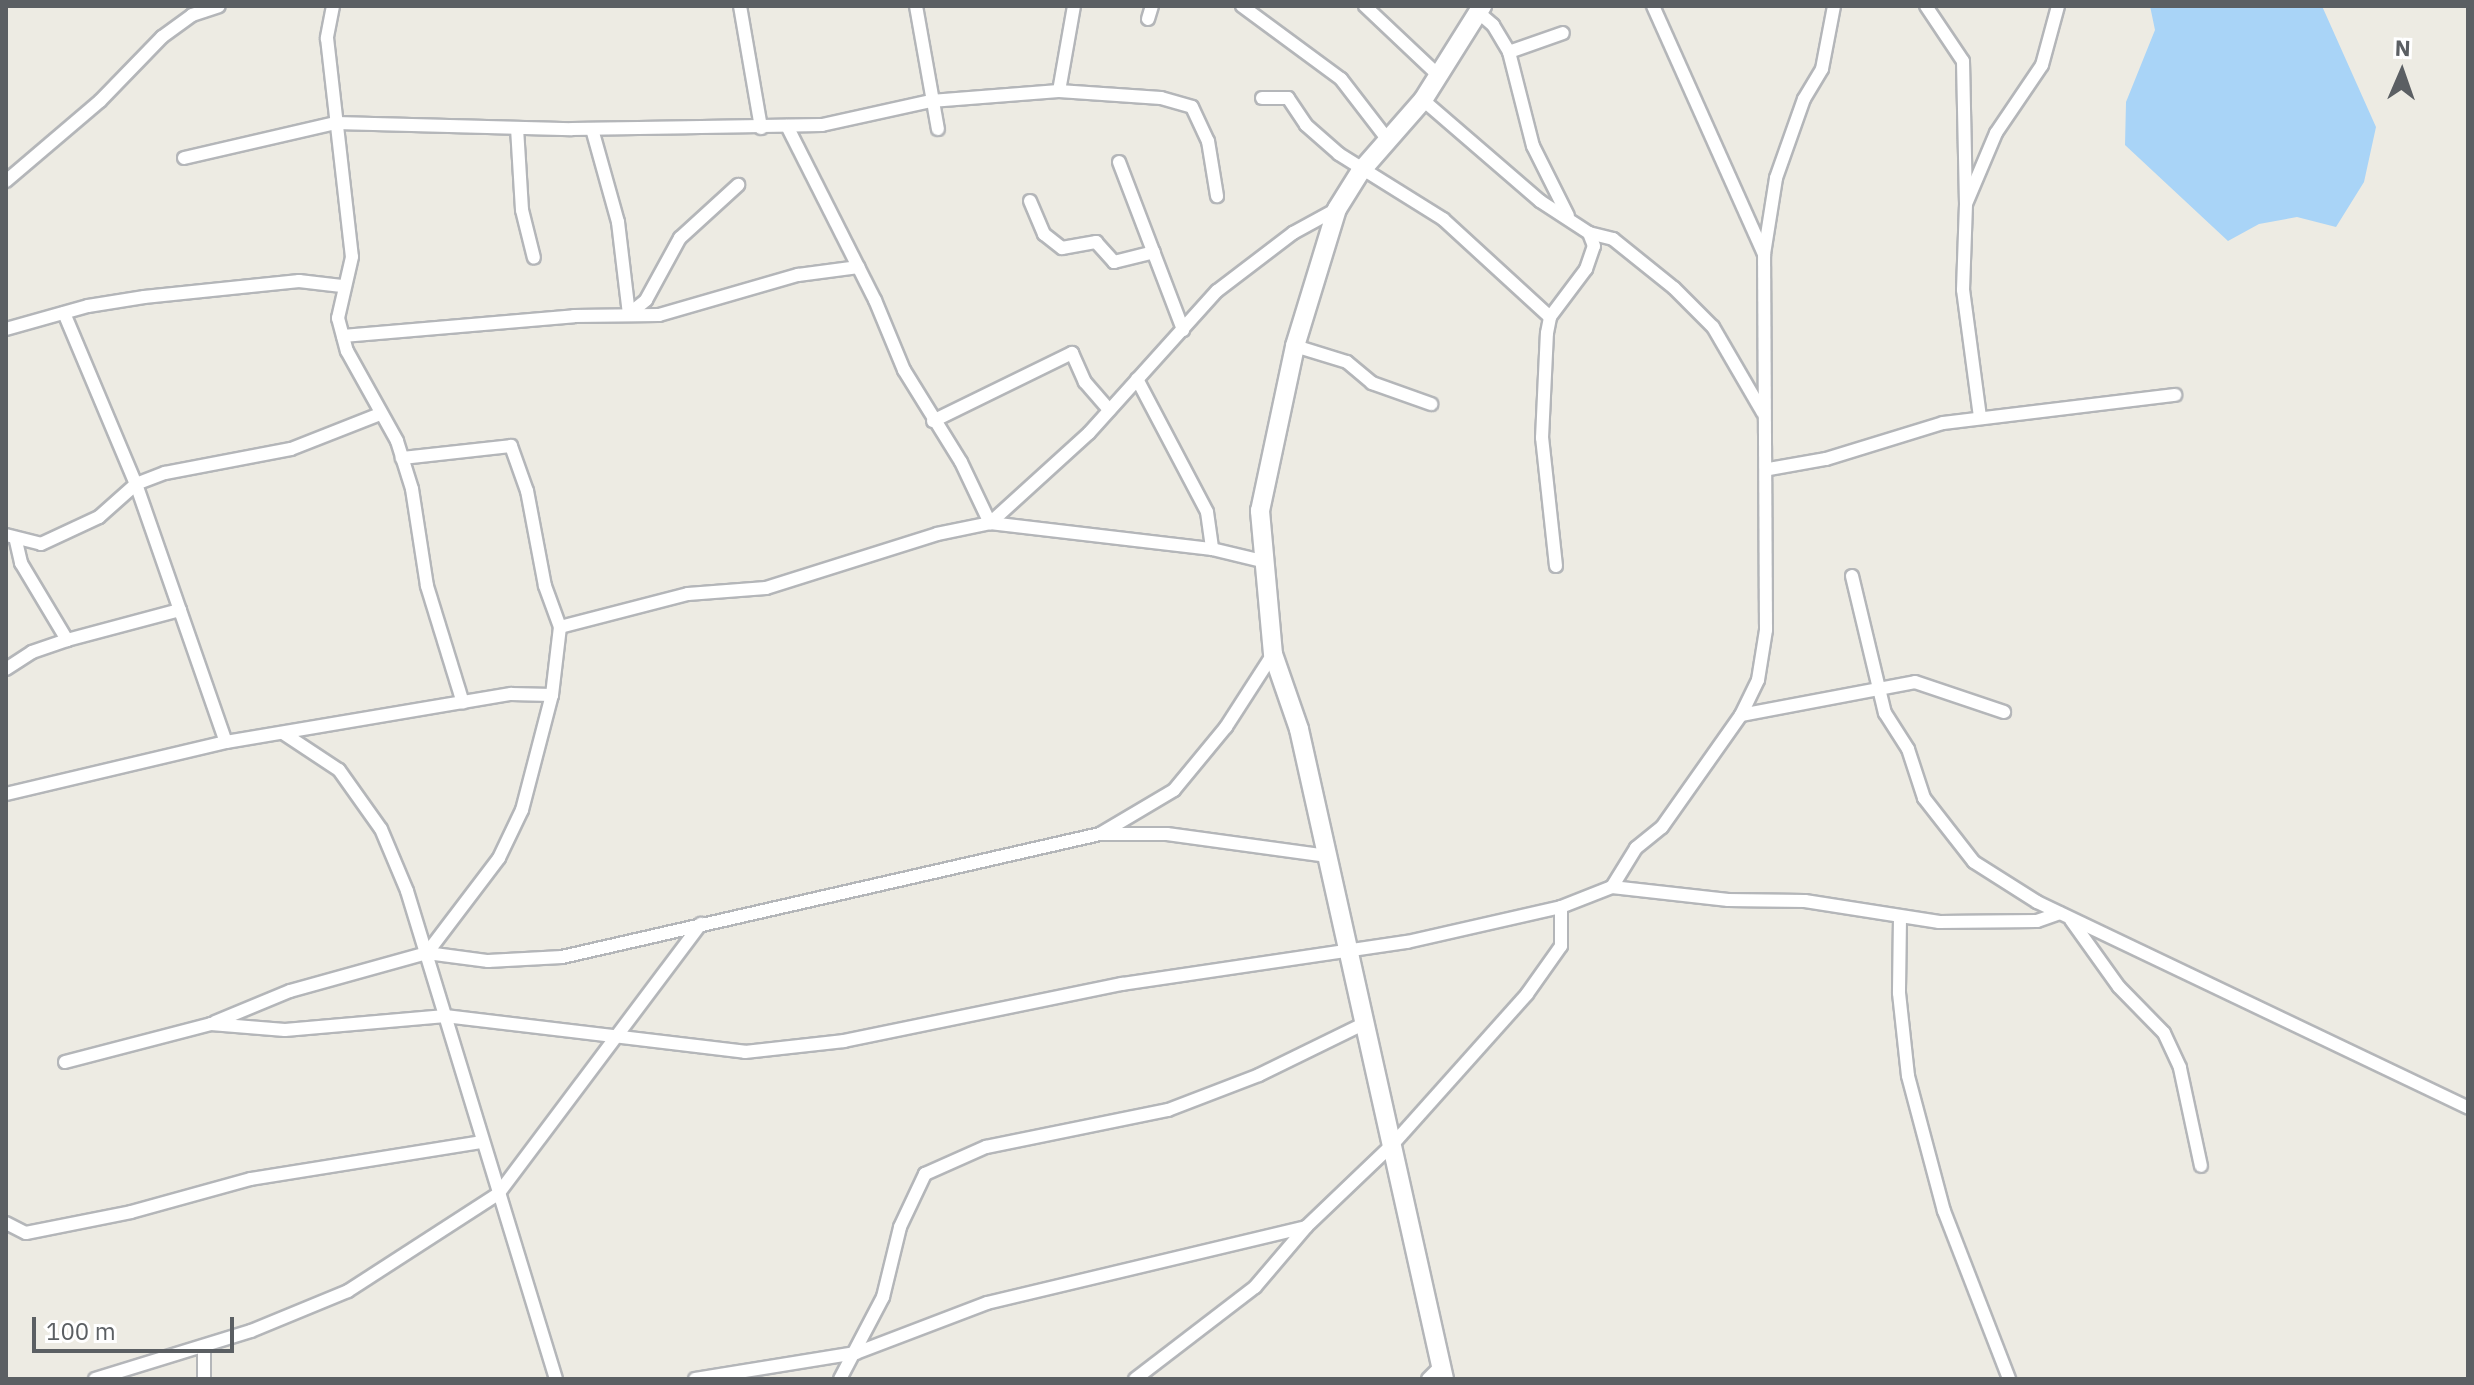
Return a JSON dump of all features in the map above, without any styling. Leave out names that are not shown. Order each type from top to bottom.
[{"type":"main road","points":[[1438,1375],[1393,1144],[1346,952],[1299,729],[1273,654],[1262,561],[1260,511],[1266,464],[1295,346],[1337,209],[1360,172],[1423,100],[1480,9]]},
{"type":"street","points":[[6,181],[100,101],[162,37],[192,15],[219,6]]},
{"type":"street","points":[[333,6],[327,38],[352,257],[342,286],[338,318],[343,336],[402,458],[427,586],[463,703]]},
{"type":"street","points":[[740,6],[761,128]]},
{"type":"street","points":[[916,6],[938,129]]},
{"type":"street","points":[[1059,91],[1074,6]]},
{"type":"street","points":[[1242,6],[1341,79],[1388,140]]},
{"type":"street","points":[[1365,6],[1438,75]]},
{"type":"street","points":[[1653,6],[1764,254]]},
{"type":"street","points":[[1612,887],[1636,848],[1662,827],[1741,715],[1764,656],[1769,469],[1764,254],[1776,178],[1804,99],[1822,69],[1834,6]]},
{"type":"street","points":[[1926,6],[1963,61],[1966,204],[1963,290],[1980,417]]},
{"type":"street","points":[[1966,204],[1996,133],[2042,65],[2058,6]]},
{"type":"street","points":[[1480,9],[1509,52],[1533,146],[1568,216]]},
{"type":"street","points":[[1509,52],[1563,33]]},
{"type":"street","points":[[184,158],[336,123],[384,120],[517,128],[761,128],[822,125],[931,101],[1059,91],[1161,98],[1192,107],[1208,141],[1217,196]]},
{"type":"street","points":[[1262,98],[1288,98],[1306,125],[1360,172],[1443,219],[1550,317]]},
{"type":"street","points":[[1423,100],[1540,201],[1568,216],[1589,233],[1613,239],[1713,327],[1760,401],[1768,434]]},
{"type":"street","points":[[787,126],[933,421],[961,462],[990,523]]},
{"type":"street","points":[[517,128],[522,210],[534,258]]},
{"type":"street","points":[[592,129],[618,222],[629,314]]},
{"type":"street","points":[[1119,162],[1183,330]]},
{"type":"street","points":[[629,314],[646,300],[680,238],[738,185]]},
{"type":"street","points":[[1030,201],[1044,234],[1062,248],[1096,242],[1114,262],[1154,252]]},
{"type":"street","points":[[990,523],[1109,410],[1254,259],[1337,209]]},
{"type":"street","points":[[1556,566],[1542,438],[1550,317],[1586,269],[1594,246],[1589,233]]},
{"type":"street","points":[[343,336],[699,308],[798,275],[858,267]]},
{"type":"street","points":[[6,329],[64,313],[144,297],[299,281],[342,286]]},
{"type":"street","points":[[64,313],[136,484],[226,742]]},
{"type":"street","points":[[1295,346],[1347,362],[1372,383],[1431,404]]},
{"type":"street","points":[[933,421],[1072,353],[1085,382],[1109,410]]},
{"type":"street","points":[[1137,379],[1207,512],[1212,549]]},
{"type":"street","points":[[1769,469],[1826,459],[1910,429],[1980,417],[2175,395]]},
{"type":"street","points":[[11,538],[41,544],[78,528],[136,484],[165,473],[291,449],[380,414]]},
{"type":"street","points":[[402,458],[511,446],[527,491],[545,586],[560,627],[552,695],[522,810],[499,858],[427,953]]},
{"type":"street","points":[[560,627],[688,594],[766,588],[937,534],[990,523],[1212,549],[1262,561]]},
{"type":"street","points":[[11,538],[21,563],[67,640]]},
{"type":"street","points":[[1852,576],[1876,686],[1885,713],[1908,749],[1924,798],[1952,837],[1986,870],[2064,915],[2468,1108]]},
{"type":"street","points":[[6,669],[32,652],[67,640],[180,610]]},
{"type":"street","points":[[1100,834],[1174,790],[1226,727],[1273,654]]},
{"type":"street","points":[[1741,715],[1876,686],[1915,682],[2004,712]]},
{"type":"street","points":[[6,794],[226,742],[511,694],[552,695]]},
{"type":"street","points":[[283,733],[339,770],[381,829],[427,953],[481,1142],[556,1379]]},
{"type":"street","points":[[65,1062],[211,1024],[290,991],[427,953],[488,961],[562,957],[1100,834],[1167,834],[1327,856]]},
{"type":"street","points":[[211,1024],[285,1030],[445,1016],[745,1052],[816,1044],[1122,984],[1346,952],[1561,907],[1612,887],[1728,900],[1805,901],[1900,918],[2037,921],[2064,915]]},
{"type":"street","points":[[1135,1379],[1255,1287],[1306,1227],[1393,1144],[1527,994],[1561,946],[1561,907]]},
{"type":"street","points":[[2064,915],[2119,987],[2164,1033],[2180,1068],[2201,1166]]},
{"type":"street","points":[[1900,918],[1899,993],[1908,1076],[1944,1211],[2009,1379]]},
{"type":"street","points":[[95,1379],[204,1346],[348,1291],[498,1194],[550,1119],[617,1039],[701,924]]},
{"type":"street","points":[[840,1379],[883,1297],[900,1227],[925,1174],[986,1147],[1168,1110],[1259,1075],[1363,1024]]},
{"type":"street","points":[[6,1223],[26,1233],[131,1212],[251,1179],[481,1142]]},
{"type":"street","points":[[695,1379],[856,1353],[987,1303],[1306,1227]]},
{"type":"street","points":[[204,1346],[204,1379]]},
{"type":"water","points":[[2150,6],[2322,6],[2376,127],[2364,182],[2336,227],[2297,217],[2259,224],[2228,241],[2125,145],[2126,102],[2155,30]]}]
